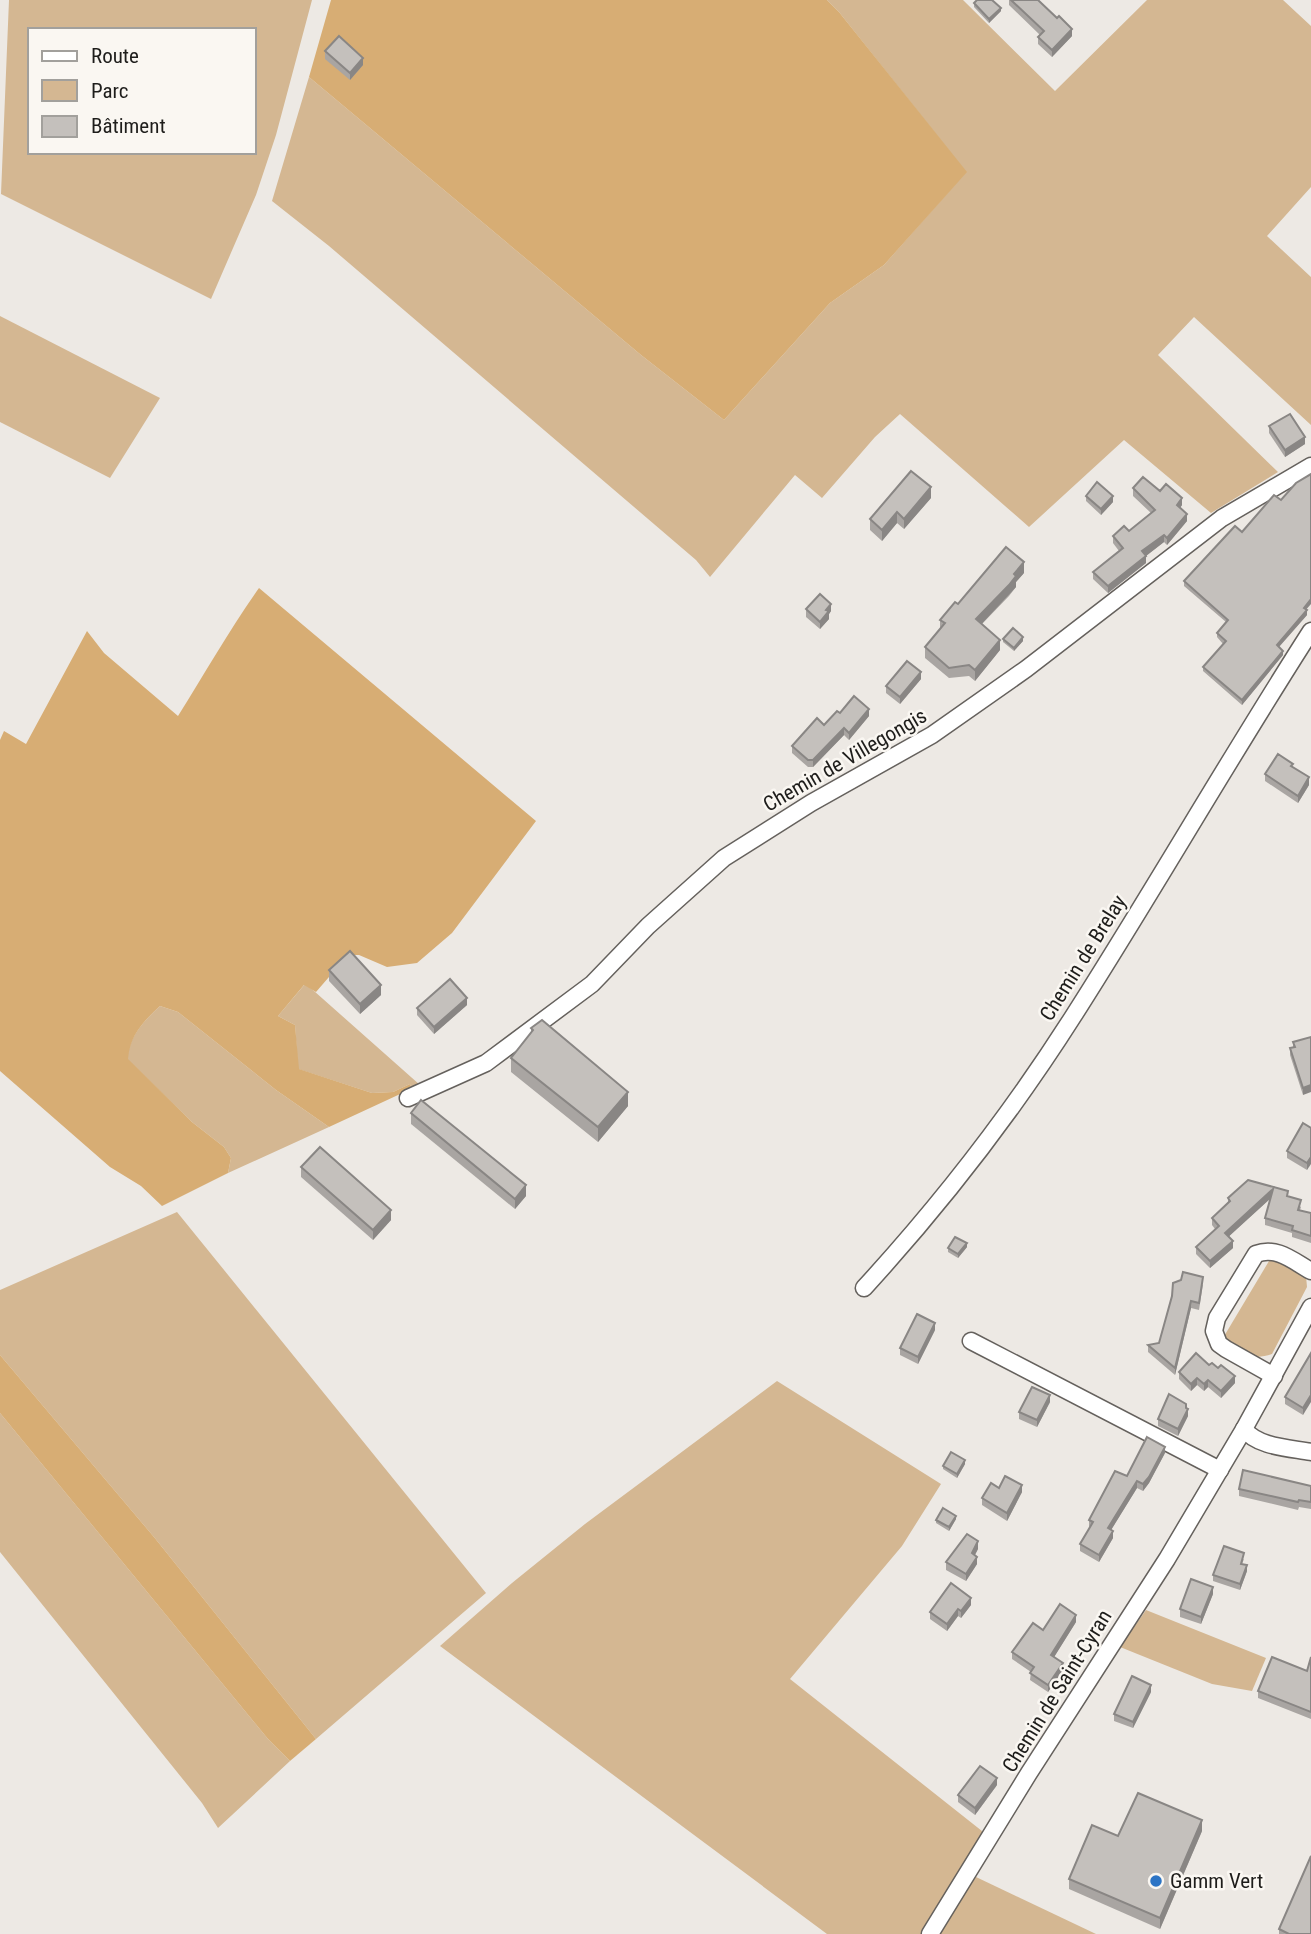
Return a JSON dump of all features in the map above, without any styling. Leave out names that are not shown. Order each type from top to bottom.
[{"type":"street","name":"Chemin de Villegongis","points":[[408,1098],[486,1063],[592,984],[648,926],[724,859],[811,803],[932,735],[1026,669],[1222,518],[1311,466]]},
{"type":"street","name":"Chemin de Brelay","points":[[864,1288],[899,1250],[998,1125],[1073,1016],[1311,631]]},
{"type":"street","points":[[1274,1376],[1219,1344],[1214,1331],[1217,1318],[1256,1254],[1267,1250],[1278,1253],[1311,1271]]},
{"type":"street","name":"Chemin de Saint-Cyran","points":[[930,1934],[1029,1773],[1167,1559],[1244,1429],[1311,1307]]},
{"type":"street","points":[[971,1342],[1220,1470]]},
{"type":"street","points":[[1244,1429],[1258,1440],[1311,1452]]},
{"type":"green space","points":[[9,0],[312,0],[276,135],[256,195],[211,299],[1,194]]},
{"type":"green space","points":[[827,0],[963,0],[1055,91],[1147,0],[1283,0],[1311,26],[1311,187],[1267,236],[1311,277],[1311,425],[1194,317],[1158,355],[1278,472],[1211,513],[1124,440],[1029,527],[900,414],[875,437],[822,498],[795,475],[710,577],[696,560],[329,246],[272,201],[309,77],[641,355],[724,420],[830,303],[884,265],[966,172]]},
{"type":"green space","points":[[0,316],[160,398],[110,478],[0,422]]},
{"type":"green space","points":[[305,984],[420,1085],[411,1089],[410,1084],[393,1092],[372,1093],[298,1069],[295,1025],[278,1016]]},
{"type":"green space","points":[[160,1006],[178,1012],[276,1090],[329,1127],[228,1173],[231,1158],[224,1147],[192,1122],[127,1059],[138,1030]]},
{"type":"green space","points":[[177,1212],[486,1593],[316,1739],[154,1537],[0,1355],[0,1290]]},
{"type":"green space","points":[[1272,1256],[1306,1276],[1307,1287],[1272,1354],[1251,1356],[1223,1338]]},
{"type":"green space","points":[[777,1381],[941,1484],[902,1546],[790,1679],[987,1835],[924,1934],[827,1934],[440,1646],[585,1524]]},
{"type":"green space","points":[[0,1413],[268,1739],[290,1761],[218,1828],[202,1803],[0,1552]]},
{"type":"green space","points":[[1146,1610],[1266,1658],[1252,1691],[1212,1684],[1120,1647]]},
{"type":"green space","points":[[976,1877],[1096,1934],[933,1934]]},
{"type":"shaded area","points":[[331,0],[827,0],[967,172],[884,265],[830,303],[724,420],[641,355],[309,77]]},
{"type":"shaded area","points":[[259,588],[536,821],[452,933],[417,963],[387,967],[359,955],[348,955],[316,992],[304,985],[278,1016],[295,1025],[299,1069],[372,1093],[393,1092],[410,1084],[411,1089],[329,1127],[276,1090],[178,1012],[160,1006],[148,1018],[131,1043],[128,1059],[192,1122],[224,1147],[231,1158],[228,1173],[162,1206],[141,1186],[110,1167],[0,1071],[0,740],[4,731],[26,744],[87,631],[104,653],[178,716]]},
{"type":"shaded area","points":[[0,1355],[154,1537],[316,1739],[290,1761],[268,1739],[0,1413]]},
{"type":"building","points":[[977,0],[992,0],[1001,8],[989,19],[974,3]]},
{"type":"building","points":[[1011,0],[1038,0],[1072,29],[1052,50],[1038,37],[1044,31]]},
{"type":"building","points":[[339,36],[363,58],[350,73],[325,51]]},
{"type":"building","points":[[1290,414],[1305,437],[1285,450],[1269,426]]},
{"type":"building","points":[[911,471],[931,487],[904,519],[897,512],[882,530],[870,519]]},
{"type":"building","points":[[1311,474],[1311,599],[1304,608],[1307,610],[1277,645],[1283,651],[1242,700],[1203,667],[1226,641],[1217,633],[1228,620],[1184,581],[1235,526],[1242,532],[1274,495],[1281,500],[1296,483]]},
{"type":"building","points":[[1143,477],[1160,491],[1166,484],[1182,498],[1177,505],[1187,514],[1167,538],[1164,535],[1142,551],[1146,556],[1108,586],[1093,572],[1123,548],[1113,536],[1124,526],[1129,531],[1155,510],[1133,488]]},
{"type":"building","points":[[1097,482],[1113,496],[1101,509],[1086,496]]},
{"type":"building","points":[[1006,547],[1024,562],[1009,585],[976,619],[1000,640],[975,670],[969,665],[949,668],[925,647],[945,623],[940,620],[955,602],[958,604]]},
{"type":"building","points":[[820,594],[831,604],[820,622],[806,609]]},
{"type":"building","points":[[1013,628],[1023,637],[1014,648],[1003,639]]},
{"type":"building","points":[[907,661],[921,672],[900,697],[886,686]]},
{"type":"building","points":[[854,696],[869,709],[849,733],[844,728],[813,760],[808,760],[792,746],[817,718],[824,725],[837,711],[840,713]]},
{"type":"building","points":[[1278,754],[1309,777],[1298,796],[1265,774]]},
{"type":"building","points":[[350,951],[381,985],[360,1004],[329,970]]},
{"type":"building","points":[[450,979],[467,998],[434,1027],[417,1008]]},
{"type":"building","points":[[542,1020],[628,1092],[598,1127],[511,1058],[533,1030],[531,1028]]},
{"type":"building","points":[[1311,1037],[1311,1085],[1303,1088],[1290,1048],[1295,1047],[1293,1042]]},
{"type":"building","points":[[421,1100],[526,1185],[515,1199],[411,1113]]},
{"type":"building","points":[[1303,1123],[1311,1128],[1311,1157],[1307,1163],[1287,1151]]},
{"type":"building","points":[[320,1147],[391,1210],[373,1230],[301,1167]]},
{"type":"building","points":[[1248,1180],[1288,1191],[1287,1196],[1301,1200],[1298,1210],[1311,1213],[1311,1236],[1292,1230],[1293,1226],[1265,1218],[1273,1189],[1225,1233],[1233,1241],[1210,1261],[1196,1247],[1219,1226],[1212,1218],[1230,1201],[1228,1198]]},
{"type":"building","points":[[955,1237],[967,1243],[958,1254],[948,1248]]},
{"type":"building","points":[[1183,1272],[1203,1277],[1199,1303],[1191,1301],[1175,1368],[1148,1345],[1159,1343],[1173,1283],[1181,1280]]},
{"type":"building","points":[[917,1314],[935,1323],[918,1357],[900,1348]]},
{"type":"building","points":[[1196,1353],[1209,1365],[1212,1363],[1218,1368],[1221,1365],[1235,1376],[1221,1391],[1208,1380],[1204,1384],[1197,1378],[1191,1384],[1179,1372]]},
{"type":"building","points":[[1311,1353],[1311,1395],[1303,1408],[1285,1397]]},
{"type":"building","points":[[1032,1387],[1050,1395],[1037,1420],[1019,1412]]},
{"type":"building","points":[[1169,1394],[1186,1404],[1188,1409],[1178,1429],[1158,1419]]},
{"type":"building","points":[[1147,1437],[1165,1447],[1149,1477],[1143,1484],[1137,1481],[1108,1528],[1113,1531],[1099,1555],[1080,1544],[1093,1522],[1089,1520],[1115,1471],[1127,1476]]},
{"type":"building","points":[[951,1452],[965,1460],[957,1474],[943,1466]]},
{"type":"building","points":[[1243,1470],[1311,1486],[1311,1502],[1298,1502],[1239,1489]]},
{"type":"building","points":[[1005,1476],[1022,1485],[1007,1513],[982,1498],[991,1483],[999,1488]]},
{"type":"building","points":[[943,1508],[956,1516],[949,1527],[936,1520]]},
{"type":"building","points":[[967,1534],[978,1541],[972,1553],[977,1557],[966,1574],[946,1562]]},
{"type":"building","points":[[1224,1546],[1244,1553],[1241,1564],[1247,1565],[1240,1584],[1213,1575]]},
{"type":"building","points":[[1191,1579],[1213,1587],[1201,1617],[1180,1609]]},
{"type":"building","points":[[951,1583],[971,1598],[947,1624],[930,1612]]},
{"type":"building","points":[[1060,1604],[1076,1615],[1051,1655],[1063,1663],[1048,1685],[1030,1673],[1034,1667],[1012,1652],[1033,1623],[1043,1630]]},
{"type":"building","points":[[1272,1657],[1307,1671],[1311,1657],[1311,1712],[1258,1691]]},
{"type":"building","points":[[1132,1676],[1151,1685],[1133,1722],[1114,1714]]},
{"type":"building","points":[[980,1766],[997,1778],[975,1808],[958,1795]]},
{"type":"building","points":[[1138,1793],[1202,1820],[1160,1918],[1069,1879],[1092,1825],[1118,1836]]},
{"type":"building","points":[[1311,1856],[1311,1934],[1289,1934],[1279,1929]]},
{"type":"place","name":"Gamm Vert","points":[[1156,1881]]}]
